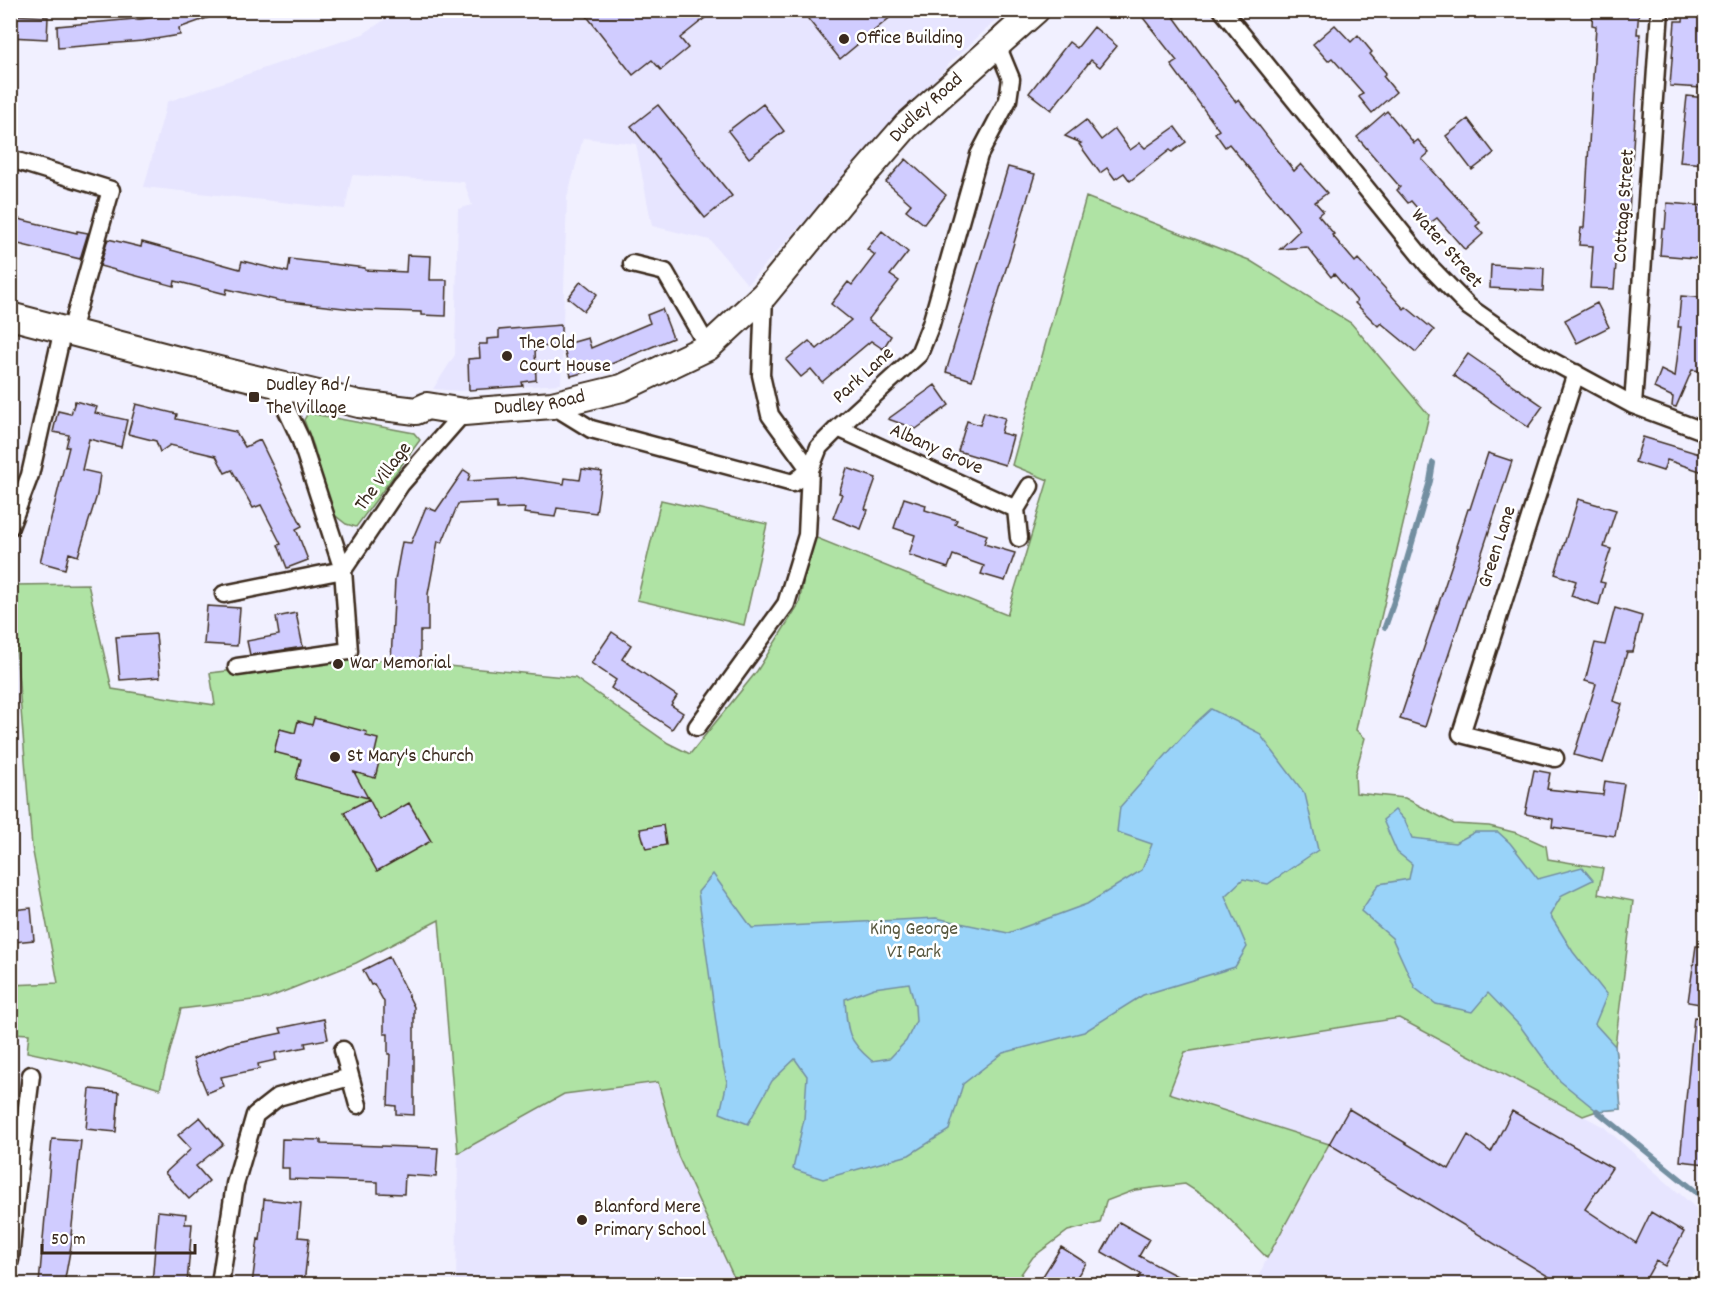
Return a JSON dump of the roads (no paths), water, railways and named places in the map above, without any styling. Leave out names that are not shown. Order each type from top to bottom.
[{"type":"main road","name":"Dudley Road","points":[[10,316],[275,385],[358,404],[416,411],[427,406],[464,412],[552,405],[621,388],[708,347],[764,295],[850,189],[906,126],[1036,10]]},
{"type":"street","name":"Water Street","points":[[1222,10],[1428,265],[1469,307],[1526,347],[1633,405],[1706,432]]},
{"type":"street","name":"Cottage Street","points":[[1633,405],[1660,10]]},
{"type":"street","name":"Park Lane","points":[[810,470],[819,447],[919,354],[931,324],[979,155],[1008,100],[1011,79],[997,45]]},
{"type":"street","points":[[10,528],[30,475],[67,330],[111,190],[14,160]]},
{"type":"street","points":[[632,264],[665,273],[708,347]]},
{"type":"street","points":[[697,727],[786,604],[807,535],[810,470],[770,415],[761,375],[764,295]]},
{"type":"street","name":"Green Lane","points":[[1555,758],[1461,734],[1576,373]]},
{"type":"street","name":"The Village","points":[[237,667],[349,651],[343,570],[300,438],[275,385]]},
{"type":"street","points":[[552,405],[591,429],[793,483],[810,470]]},
{"type":"street","name":"The Village","points":[[343,570],[401,484],[464,412]]},
{"type":"street","name":"Albany Grove","points":[[838,428],[1016,509]]},
{"type":"street","points":[[1019,538],[1016,509],[1030,486]]},
{"type":"street","points":[[224,594],[343,570]]},
{"type":"street","points":[[343,1050],[358,1105]]},
{"type":"street","points":[[10,1260],[13,1204],[31,1075]]},
{"type":"street","points":[[220,1284],[235,1184],[255,1115],[278,1097],[350,1077]]},
{"type":"water","points":[[1211,709],[1259,733],[1305,794],[1318,850],[1268,884],[1243,879],[1225,896],[1247,947],[1235,967],[1143,995],[1084,1032],[1003,1053],[963,1084],[949,1130],[909,1155],[823,1179],[793,1169],[804,1119],[807,1076],[795,1059],[772,1081],[748,1124],[720,1113],[727,1082],[720,1052],[698,892],[713,874],[752,928],[936,918],[1008,933],[1087,904],[1142,870],[1152,844],[1117,832],[1120,807],[1190,728]],"holes":[[[909,983],[916,1021],[906,1041],[890,1058],[872,1061],[853,1041],[848,1027],[845,999],[874,988]]]},
{"type":"water","points":[[1395,810],[1405,821],[1412,838],[1455,843],[1475,832],[1498,832],[1510,843],[1538,879],[1582,867],[1593,880],[1562,895],[1550,915],[1573,952],[1607,995],[1595,1024],[1615,1046],[1621,1109],[1597,1111],[1560,1081],[1520,1026],[1488,993],[1472,1012],[1436,1004],[1415,988],[1392,938],[1361,911],[1379,884],[1409,879],[1412,864],[1397,852],[1383,820]]},
{"type":"waterway","points":[[1385,627],[1399,587],[1430,481],[1433,463]]},
{"type":"waterway","points":[[1597,1111],[1706,1200]]},
{"type":"place","name":"Office Building","points":[[844,39]]},
{"type":"place","name":"The Old Court House","points":[[507,356]]},
{"type":"place","name":"Dudley Rd / The Village","points":[[254,397]]},
{"type":"place","name":"War Memorial","points":[[338,664]]},
{"type":"place","name":"St Mary's Church","points":[[335,757]]},
{"type":"place","name":"Blanford Mere Primary School","points":[[582,1220]]},
{"type":"park label","name":"King George VI Park","points":[[914,942]]}]
